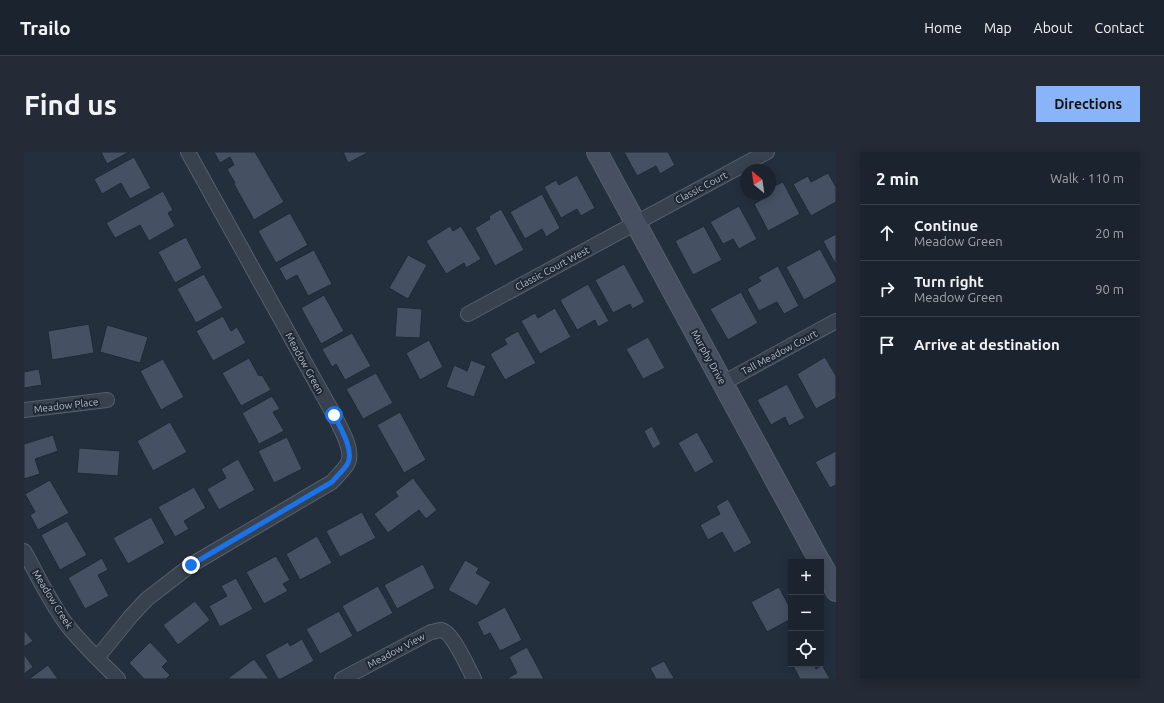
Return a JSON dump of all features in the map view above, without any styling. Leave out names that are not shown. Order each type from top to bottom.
[{"type":"main road","name":"Murphy Drive","points":[[597,152],[819,559]]},
{"type":"main road","name":"Murphy Drive","points":[[824,569],[836,591]]},
{"type":"street","name":"Meadow Green","points":[[97,658],[131,616],[148,599],[191,565],[332,482],[350,458],[346,441],[334,415],[188,152]]},
{"type":"street","name":"Classic Court","points":[[635,223],[767,152]]},
{"type":"street","name":"Classic Court West","points":[[468,314],[635,223]]},
{"type":"street","name":"Tall Meadow Court","points":[[723,383],[836,322]]},
{"type":"street","name":"Meadow Place","points":[[24,410],[107,400]]},
{"type":"street","name":"Meadow Creek","points":[[24,551],[48,595],[68,625],[118,679]]},
{"type":"street","name":"Meadow View","points":[[342,679],[431,632],[441,630],[454,641],[474,679]]},
{"type":"building","points":[[101,152],[129,152],[107,164]]},
{"type":"building","points":[[214,152],[255,152],[284,202],[254,220],[227,169],[234,165],[230,157],[220,163]]},
{"type":"building","points":[[343,152],[369,152],[348,163]]},
{"type":"building","points":[[624,152],[668,152],[675,165],[660,174],[656,166],[637,176]]},
{"type":"building","points":[[134,157],[151,188],[130,199],[121,183],[102,194],[94,179]]},
{"type":"building","points":[[828,173],[836,187],[836,202],[811,216],[793,184],[808,176],[811,182]]},
{"type":"building","points":[[577,175],[595,208],[581,216],[577,209],[561,218],[544,187],[556,180],[559,185]]},
{"type":"building","points":[[783,182],[800,214],[768,231],[754,204],[761,200],[776,200],[776,185]]},
{"type":"building","points":[[163,191],[173,210],[168,213],[175,226],[149,241],[140,225],[115,238],[106,223]]},
{"type":"building","points":[[542,194],[560,228],[546,237],[542,229],[525,239],[510,212]]},
{"type":"building","points":[[739,206],[757,239],[739,249],[733,239],[723,244],[710,222]]},
{"type":"building","points":[[501,209],[524,250],[495,266],[475,228],[490,219],[489,216]]},
{"type":"building","points":[[290,213],[308,245],[276,263],[258,231]]},
{"type":"building","points":[[450,226],[453,231],[461,226],[481,259],[466,268],[464,263],[446,274],[426,241]]},
{"type":"building","points":[[704,226],[722,260],[693,275],[675,241]]},
{"type":"building","points":[[836,234],[836,265],[823,241]]},
{"type":"building","points":[[186,237],[202,268],[175,283],[158,252]]},
{"type":"building","points":[[820,249],[836,278],[836,282],[804,300],[786,267]]},
{"type":"building","points":[[314,250],[332,284],[308,296],[297,275],[286,281],[279,268]]},
{"type":"building","points":[[408,255],[427,265],[408,299],[389,288]]},
{"type":"building","points":[[624,264],[645,302],[632,309],[630,304],[613,313],[595,280]]},
{"type":"building","points":[[778,266],[799,306],[784,314],[777,302],[759,311],[747,289],[761,281],[758,277]]},
{"type":"building","points":[[204,274],[223,308],[196,323],[177,289]]},
{"type":"building","points":[[588,284],[609,321],[598,327],[595,320],[577,330],[560,300]]},
{"type":"building","points":[[741,292],[758,323],[728,340],[710,309]]},
{"type":"building","points":[[324,295],[344,331],[321,344],[301,308]]},
{"type":"building","points":[[397,307],[422,309],[420,338],[395,337]]},
{"type":"building","points":[[555,308],[571,337],[540,354],[521,321],[535,313],[538,318]]},
{"type":"building","points":[[223,316],[231,331],[237,327],[246,343],[213,361],[196,331]]},
{"type":"building","points":[[89,324],[94,353],[52,360],[48,331]]},
{"type":"building","points":[[107,325],[148,337],[140,363],[100,352]]},
{"type":"building","points":[[518,331],[536,363],[505,380],[490,354],[507,344],[504,339]]},
{"type":"building","points":[[352,333],[371,366],[345,380],[336,364],[332,367],[322,349]]},
{"type":"building","points":[[648,337],[665,368],[643,379],[626,349]]},
{"type":"building","points":[[429,340],[443,367],[420,380],[406,353]]},
{"type":"building","points":[[825,357],[836,376],[836,398],[816,409],[797,374]]},
{"type":"building","points":[[249,358],[259,376],[262,375],[271,390],[241,406],[222,373]]},
{"type":"building","points":[[163,359],[184,397],[161,410],[140,371]]},
{"type":"building","points":[[471,360],[486,366],[474,397],[446,387],[454,365],[467,371]]},
{"type":"building","points":[[39,369],[42,385],[24,388],[24,372]]},
{"type":"building","points":[[376,373],[393,403],[363,419],[346,389]]},
{"type":"building","points":[[787,384],[805,418],[789,426],[785,417],[771,425],[757,400]]},
{"type":"building","points":[[272,396],[280,409],[273,412],[284,431],[259,444],[242,413]]},
{"type":"building","points":[[400,412],[426,460],[404,473],[377,425]]},
{"type":"building","points":[[170,422],[187,452],[153,471],[137,441]]},
{"type":"building","points":[[652,426],[661,444],[653,449],[644,431]]},
{"type":"building","points":[[697,432],[714,462],[695,473],[678,443]]},
{"type":"building","points":[[53,435],[58,451],[35,459],[40,474],[24,479],[24,444]]},
{"type":"building","points":[[287,437],[302,469],[274,483],[258,451]]},
{"type":"building","points":[[79,448],[120,451],[118,476],[77,473]]},
{"type":"building","points":[[836,451],[836,485],[830,488],[815,462]]},
{"type":"building","points":[[238,459],[255,490],[219,510],[207,489],[226,478],[221,469]]},
{"type":"building","points":[[413,478],[437,510],[426,519],[419,510],[388,533],[374,514],[398,496],[395,492]]},
{"type":"building","points":[[50,480],[69,513],[38,530],[30,515],[35,512],[25,494]]},
{"type":"building","points":[[194,487],[206,508],[184,521],[189,529],[175,537],[158,507]]},
{"type":"building","points":[[728,499],[752,543],[734,553],[722,532],[708,540],[700,525],[720,514],[716,506]]},
{"type":"building","points":[[362,512],[376,538],[340,557],[326,531]]},
{"type":"building","points":[[151,517],[165,543],[128,564],[113,538]]},
{"type":"building","points":[[67,521],[87,555],[60,570],[41,535]]},
{"type":"building","points":[[317,536],[332,563],[300,580],[286,554]]},
{"type":"building","points":[[276,556],[290,580],[283,584],[288,591],[264,604],[246,572]]},
{"type":"building","points":[[102,558],[108,570],[98,575],[109,596],[85,609],[68,578]]},
{"type":"building","points":[[465,560],[479,568],[476,573],[491,582],[477,606],[448,590]]},
{"type":"building","points":[[423,564],[435,588],[397,609],[384,585]]},
{"type":"building","points":[[236,578],[253,609],[220,627],[209,606],[227,596],[221,586]]},
{"type":"building","points":[[378,586],[393,613],[357,633],[342,606]]},
{"type":"building","points":[[779,587],[788,604],[788,621],[767,632],[751,602]]},
{"type":"building","points":[[195,601],[210,620],[178,645],[163,625]]},
{"type":"building","points":[[505,607],[522,640],[500,651],[490,633],[484,636],[477,622]]},
{"type":"building","points":[[339,611],[353,636],[320,654],[306,629]]},
{"type":"building","points":[[24,630],[33,641],[24,647]]},
{"type":"building","points":[[302,639],[314,661],[281,679],[278,679],[265,655],[288,642],[290,646]]},
{"type":"building","points":[[150,642],[168,661],[162,667],[170,675],[166,679],[144,679],[129,663]]},
{"type":"building","points":[[527,647],[544,679],[506,679],[517,673],[509,657]]},
{"type":"building","points":[[24,654],[33,667],[24,674]]},
{"type":"building","points":[[254,659],[269,679],[227,679]]},
{"type":"building","points":[[664,661],[674,678],[656,679],[650,668]]},
{"type":"building","points":[[48,665],[58,679],[29,679]]},
{"type":"building","points":[[794,667],[815,667],[816,669],[823,667],[830,679],[800,679]]},
{"type":"route","points":[[191,565],[332,482],[350,458],[346,441],[334,415]]}]
